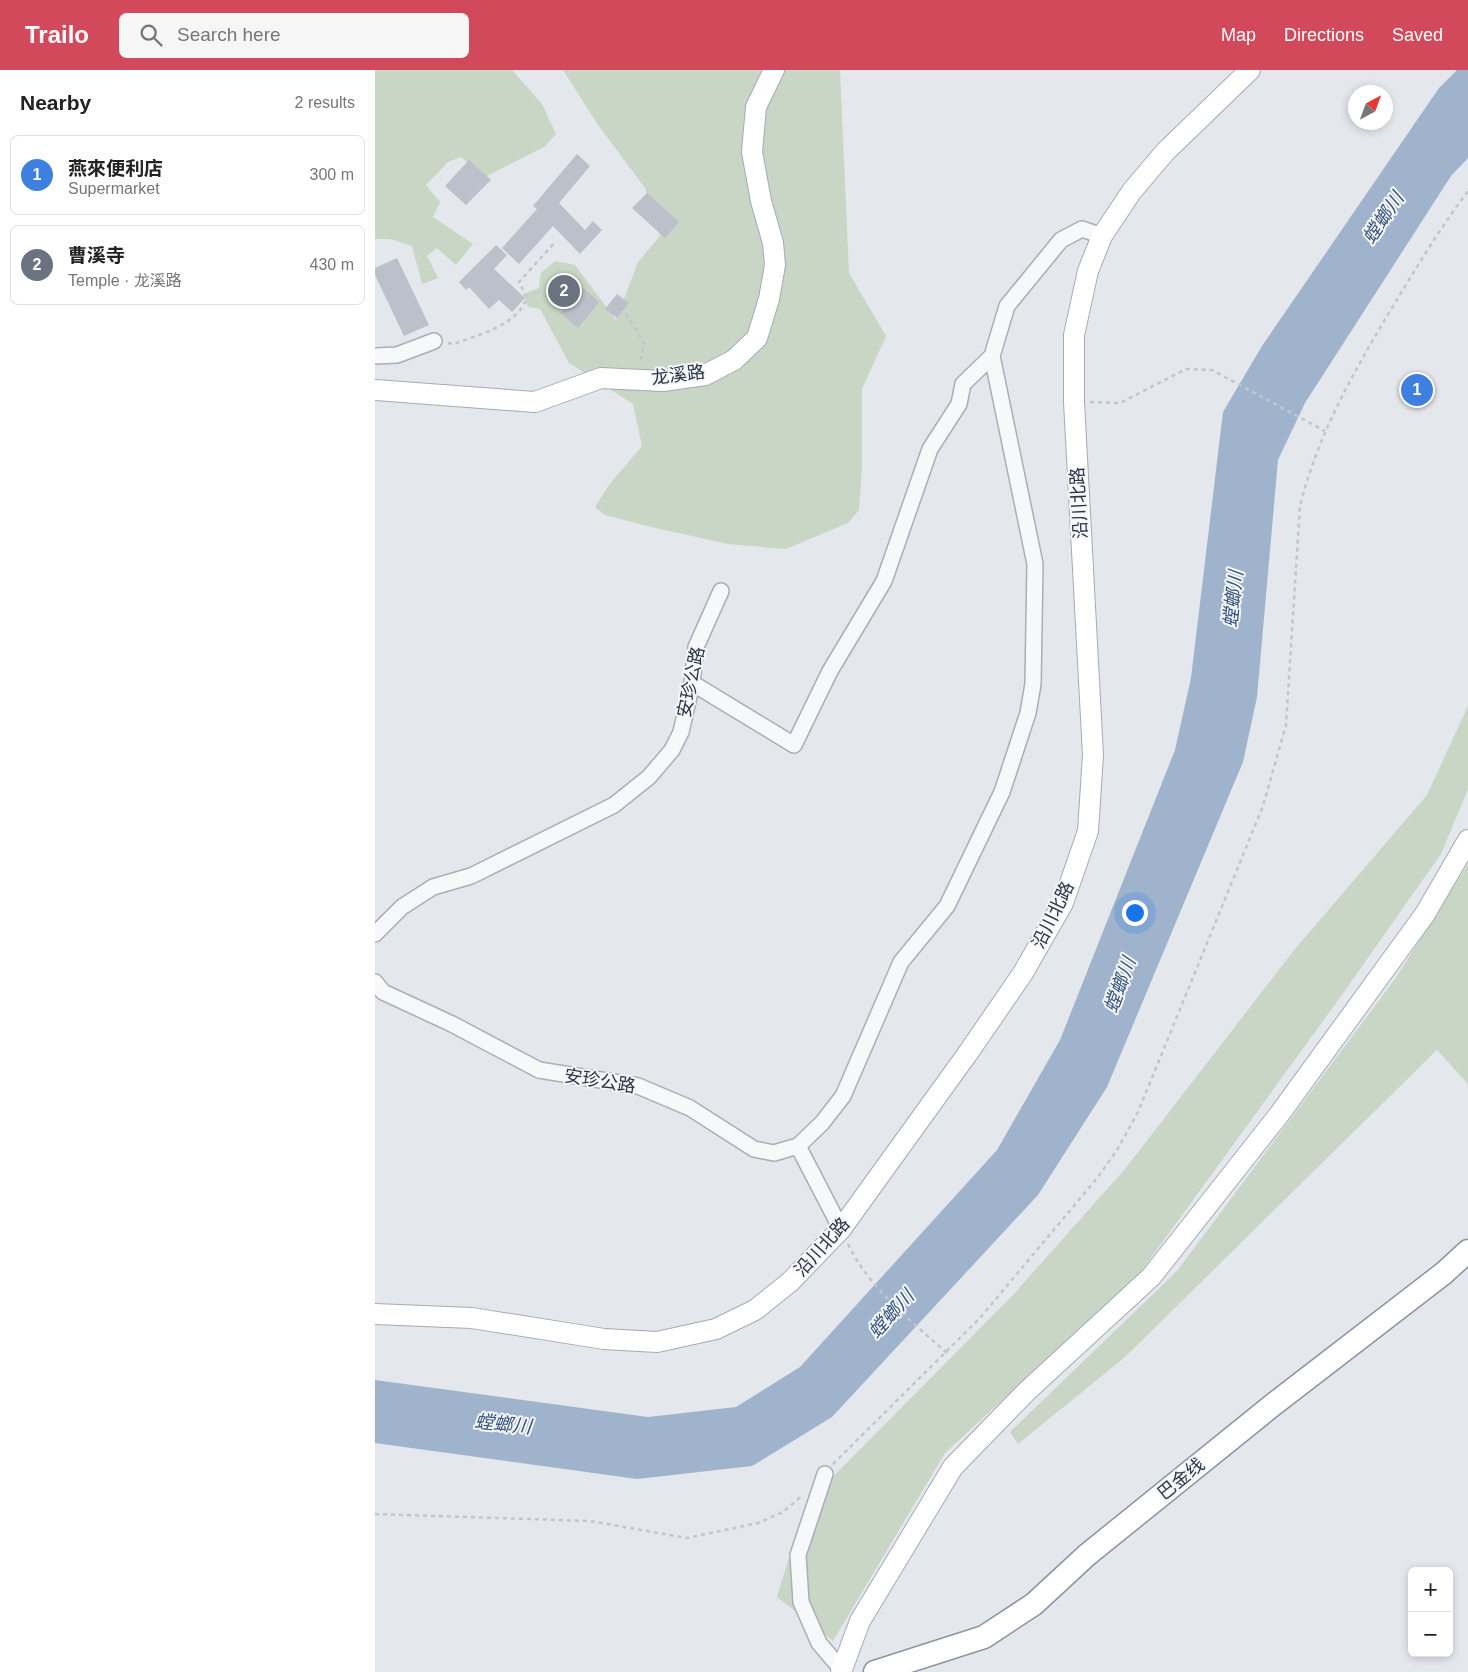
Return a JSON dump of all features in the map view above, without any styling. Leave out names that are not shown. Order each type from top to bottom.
[{"type":"highway","name":"巴金线","points":[[875,1672],[984,1637],[1034,1604],[1087,1555],[1274,1404],[1444,1273],[1468,1251]]},
{"type":"main road","name":"龙溪路","points":[[375,390],[535,402],[601,378],[663,381],[705,375],[733,360],[757,338],[769,299],[775,264],[773,243],[751,152],[756,107],[774,70]]},
{"type":"main road","name":"沿川北路","points":[[375,1314],[472,1318],[604,1339],[657,1342],[716,1328],[755,1310],[790,1282],[841,1229],[1023,973],[1063,903],[1088,831],[1093,755],[1074,402],[1074,336],[1088,271],[1102,236],[1132,191],[1165,152],[1250,70]]},
{"type":"main road","points":[[841,1671],[860,1621],[953,1467],[1026,1392],[1151,1277],[1278,1116],[1425,914],[1468,840]]},
{"type":"street","points":[[841,1229],[798,1146],[822,1123],[843,1096],[901,962],[947,906],[1002,792],[1029,713],[1033,684],[1035,564],[992,356],[1007,306],[1061,240],[1083,229],[1102,236]]},
{"type":"street","points":[[375,356],[397,355],[434,341]]},
{"type":"street","points":[[692,683],[794,744],[830,671],[884,581],[930,449],[959,404],[963,384],[992,356]]},
{"type":"street","name":"安珍公路","points":[[375,934],[402,907],[433,887],[471,876],[614,805],[649,777],[672,750],[681,732],[692,683],[697,647],[721,591]]},
{"type":"street","name":"安珍公路","points":[[375,982],[383,992],[452,1024],[539,1070],[638,1086],[690,1108],[754,1149],[774,1153],[798,1146]]},
{"type":"street","points":[[825,1474],[798,1555],[801,1602],[819,1643],[841,1671]]},
{"type":"path","points":[[375,1514],[590,1521],[687,1538],[743,1527],[783,1512],[825,1474],[855,1441],[947,1353],[980,1318],[1098,1177],[1117,1150],[1138,1112],[1263,806],[1276,766],[1286,725],[1300,506],[1308,474],[1325,430],[1351,376],[1443,224],[1468,191]]},
{"type":"path","points":[[434,341],[454,344],[510,320],[523,308],[527,298],[519,282],[555,242]]},
{"type":"path","points":[[626,314],[644,343],[640,360],[641,380]]},
{"type":"path","points":[[1074,402],[1120,403],[1186,369],[1212,370],[1325,430]]},
{"type":"path","points":[[841,1229],[857,1264],[871,1282],[947,1353]]},
{"type":"green space","points":[[375,70],[512,70],[542,104],[556,134],[544,147],[485,177],[461,157],[448,162],[426,185],[440,202],[433,217],[473,244],[456,265],[437,248],[427,256],[438,278],[422,284],[412,246],[390,239],[375,239]]},
{"type":"green space","points":[[563,70],[840,70],[849,273],[886,336],[862,389],[862,468],[859,510],[848,523],[786,549],[728,544],[605,515],[595,507],[609,485],[642,446],[633,404],[569,363],[540,309],[528,307],[523,294],[539,288],[541,273],[555,261],[575,265],[616,320],[638,262],[660,236],[645,188],[598,125]]},
{"type":"green space","points":[[1468,706],[1468,789],[1441,854],[1344,992],[1140,1273],[945,1453],[833,1641],[777,1597],[805,1505],[1012,1296],[1125,1169],[1295,949],[1427,795]]},
{"type":"green space","points":[[1468,864],[1468,1084],[1437,1050],[1125,1357],[1018,1444],[1010,1432],[1177,1271],[1395,979]]},
{"type":"water","name":"螳螂川","points":[[1457,70],[1468,70],[1468,158],[1451,176],[1305,403],[1278,460],[1257,697],[1243,762],[1107,1087],[1038,1195],[832,1417],[752,1466],[637,1479],[375,1443],[375,1380],[648,1417],[736,1407],[800,1367],[997,1150],[1060,1040],[1175,750],[1191,678],[1223,412],[1262,346],[1439,88]]},
{"type":"building","points":[[577,154],[590,166],[559,203],[585,230],[593,221],[602,230],[580,254],[553,226],[519,264],[502,248],[537,209],[533,206]]},
{"type":"building","points":[[469,160],[491,180],[466,205],[445,186]]},
{"type":"building","points":[[647,193],[679,222],[665,238],[632,208]]},
{"type":"building","points":[[496,245],[507,255],[494,269],[525,298],[512,312],[499,300],[489,309],[469,287],[466,290],[459,282]]},
{"type":"building","points":[[397,258],[429,325],[404,336],[375,275],[375,268]]},
{"type":"building","points":[[582,287],[599,302],[578,328],[560,313]]},
{"type":"building","points":[[617,294],[629,303],[617,318],[605,309]]},
{"type":"place","name":"曹溪寺","points":[[564,291]]},
{"type":"place","name":"燕來便利店","points":[[1417,390]]}]
